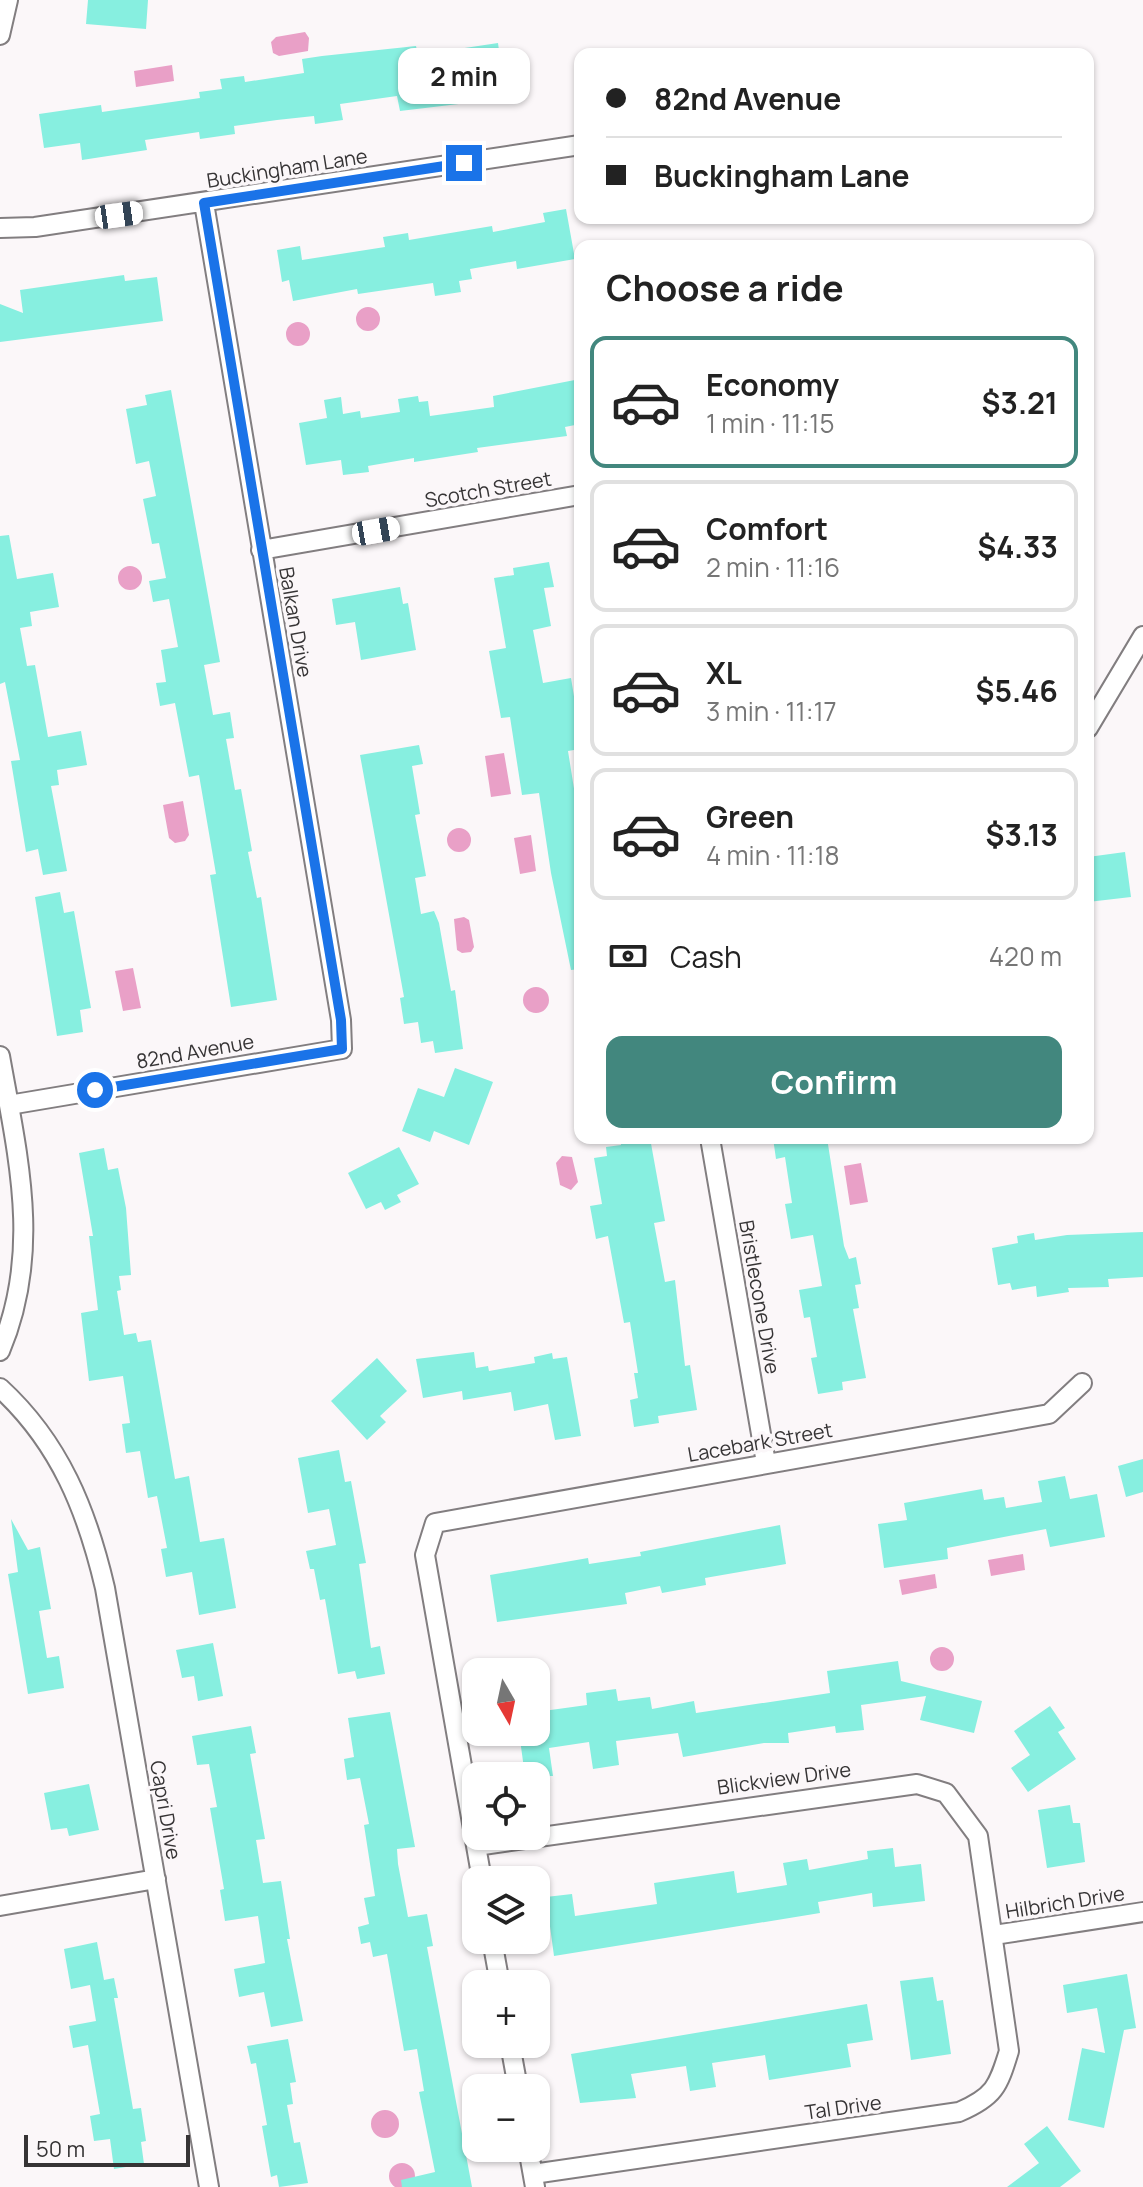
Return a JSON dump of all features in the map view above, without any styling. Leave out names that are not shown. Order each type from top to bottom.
[{"type":"street","points":[[0,35],[8,0]]},
{"type":"street","name":"Buckingham Lane","points":[[0,228],[35,227],[204,203],[574,146]]},
{"type":"street","name":"Balkan Drive","points":[[204,203],[341,1020],[342,1049]]},
{"type":"street","name":"Scotch Street","points":[[261,550],[574,496]]},
{"type":"street","points":[[1094,718],[1143,636]]},
{"type":"street","name":"82nd Avenue","points":[[9,1105],[342,1049]]},
{"type":"street","points":[[0,1056],[24,1203],[23,1278],[0,1351]]},
{"type":"street","name":"Bristlecone Drive","points":[[711,1144],[766,1463]]},
{"type":"street","name":"Lacebark Street","points":[[462,1766],[425,1555],[435,1523],[1049,1414],[1082,1383]]},
{"type":"street","name":"Capri Drive","points":[[0,1388],[21,1408],[52,1450],[74,1488],[91,1528],[105,1588],[209,2187]]},
{"type":"street","name":"Blickview Drive","points":[[550,1836],[917,1784],[946,1793],[978,1836],[994,1935]]},
{"type":"street","points":[[0,1906],[156,1879]]},
{"type":"street","name":"Hilbrich Drive","points":[[994,1935],[1143,1912]]},
{"type":"street","name":"Tal Drive","points":[[534,2181],[959,2112],[986,2101],[999,2082],[1009,2051],[994,1935]]},
{"type":"shaded area","points":[[305,32],[309,38],[308,51],[279,56],[273,53],[271,42],[276,37]]},
{"type":"shaded area","points":[[172,65],[174,81],[136,87],[134,71]]},
{"type":"shaded area","points":[[368,307],[379,314],[380,319],[373,330],[368,331],[357,324],[356,319],[363,308]]},
{"type":"shaded area","points":[[298,322],[309,329],[310,334],[303,345],[298,346],[287,339],[286,334],[293,323]]},
{"type":"shaded area","points":[[130,566],[141,573],[142,578],[135,589],[130,590],[119,583],[118,578],[125,567]]},
{"type":"shaded area","points":[[504,753],[511,794],[491,797],[485,756]]},
{"type":"shaded area","points":[[183,801],[189,835],[185,841],[175,843],[169,838],[163,805]]},
{"type":"shaded area","points":[[459,828],[470,835],[471,840],[464,851],[459,852],[448,845],[447,840],[454,829]]},
{"type":"shaded area","points":[[531,835],[536,871],[520,874],[514,838]]},
{"type":"shaded area","points":[[464,917],[469,920],[474,947],[471,952],[462,953],[457,950],[454,919]]},
{"type":"shaded area","points":[[133,968],[141,1008],[123,1011],[115,971]]},
{"type":"shaded area","points":[[536,987],[545,991],[549,1000],[545,1009],[536,1013],[527,1009],[523,1000],[527,991]]},
{"type":"shaded area","points":[[562,1156],[572,1157],[578,1182],[571,1190],[560,1185],[556,1163]]},
{"type":"shaded area","points":[[861,1163],[868,1202],[850,1205],[844,1166]]},
{"type":"shaded area","points":[[1023,1554],[1025,1570],[991,1576],[988,1560]]},
{"type":"shaded area","points":[[935,1574],[937,1588],[902,1595],[899,1580]]},
{"type":"shaded area","points":[[942,1647],[950,1651],[954,1659],[950,1667],[942,1671],[934,1667],[930,1659],[934,1651]]},
{"type":"shaded area","points":[[385,2110],[395,2114],[399,2124],[395,2134],[385,2138],[375,2134],[371,2124],[375,2114]]},
{"type":"shaded area","points":[[397,2164],[407,2164],[414,2171],[414,2181],[407,2188],[397,2188],[390,2181],[390,2171]]},
{"type":"building","points":[[88,0],[148,0],[146,29],[86,24]]},
{"type":"building","points":[[498,43],[504,88],[465,94],[467,103],[400,111],[397,96],[340,104],[343,120],[315,124],[314,116],[234,126],[235,134],[200,139],[199,132],[145,140],[147,150],[82,160],[80,143],[44,148],[39,114],[101,105],[102,112],[200,98],[199,92],[222,89],[220,79],[244,76],[245,82],[304,73],[302,59],[416,46],[418,55]]},
{"type":"building","points":[[566,209],[574,259],[517,269],[516,261],[470,269],[472,279],[459,281],[461,292],[435,296],[433,283],[358,294],[357,289],[293,301],[289,280],[282,282],[277,250],[300,246],[302,260],[385,247],[383,237],[408,233],[409,240],[492,226],[493,232],[545,222],[543,213]]},
{"type":"building","points":[[124,275],[125,281],[157,277],[163,321],[0,342],[0,304],[23,313],[20,290]]},
{"type":"building","points":[[574,380],[574,425],[565,427],[567,436],[477,448],[478,452],[414,462],[414,458],[368,466],[369,472],[343,475],[341,460],[306,465],[299,423],[327,418],[324,400],[341,397],[343,414],[360,411],[361,418],[400,412],[398,399],[418,396],[419,402],[428,401],[430,416],[494,407],[493,396]]},
{"type":"building","points":[[171,390],[220,662],[204,665],[213,715],[230,712],[234,738],[226,739],[235,790],[241,789],[252,851],[248,852],[257,898],[261,897],[277,1000],[231,1007],[210,875],[216,874],[199,775],[189,777],[175,703],[160,706],[156,683],[166,682],[161,650],[178,647],[169,599],[153,602],[149,581],[166,578],[159,543],[152,544],[143,499],[156,496],[149,461],[136,464],[126,409],[147,405],[145,395]]},
{"type":"building","points":[[9,535],[17,579],[53,573],[59,607],[30,612],[32,626],[20,628],[27,666],[35,665],[48,737],[81,731],[87,765],[57,770],[59,785],[51,786],[67,871],[43,875],[38,849],[26,852],[11,761],[20,760],[5,682],[0,684],[0,536]]},
{"type":"building","points":[[549,562],[554,587],[544,588],[551,626],[533,630],[543,683],[571,678],[574,696],[574,750],[568,751],[574,788],[574,970],[571,970],[551,873],[539,793],[522,795],[510,717],[501,718],[489,651],[506,648],[494,578],[514,575],[513,568]]},
{"type":"building","points":[[400,587],[403,604],[408,603],[416,650],[361,660],[355,622],[336,625],[332,599]]},
{"type":"building","points":[[419,745],[423,764],[412,766],[420,814],[415,815],[426,876],[415,878],[421,914],[434,911],[439,923],[451,991],[455,990],[463,1049],[435,1053],[433,1041],[421,1043],[418,1022],[404,1024],[400,998],[404,997],[360,755]]},
{"type":"building","points":[[1125,852],[1131,897],[1094,901],[1094,856]]},
{"type":"building","points":[[60,892],[64,913],[74,911],[91,1008],[80,1010],[83,1032],[57,1036],[35,897]]},
{"type":"building","points":[[455,1068],[493,1082],[469,1145],[434,1131],[430,1142],[402,1131],[418,1088],[444,1097]]},
{"type":"building","points":[[651,1144],[665,1221],[654,1223],[665,1282],[675,1280],[685,1366],[690,1365],[697,1410],[658,1416],[659,1423],[634,1427],[630,1400],[638,1398],[634,1373],[638,1373],[630,1322],[624,1323],[608,1236],[596,1239],[590,1206],[602,1204],[594,1158],[607,1156],[606,1147]]},
{"type":"building","points":[[774,1144],[828,1144],[844,1246],[849,1259],[856,1257],[861,1284],[855,1285],[859,1308],[853,1309],[866,1378],[842,1382],[843,1390],[818,1394],[811,1358],[817,1357],[810,1317],[804,1318],[799,1290],[822,1286],[813,1235],[791,1239],[785,1204],[792,1203],[785,1157],[776,1159]]},
{"type":"building","points":[[399,1147],[419,1184],[397,1195],[401,1202],[385,1210],[381,1202],[366,1209],[348,1173]]},
{"type":"building","points":[[104,1148],[108,1170],[118,1168],[126,1208],[131,1275],[119,1276],[121,1290],[117,1291],[124,1335],[136,1333],[138,1342],[151,1340],[175,1479],[189,1476],[200,1542],[224,1538],[236,1608],[199,1615],[192,1572],[166,1577],[161,1549],[167,1548],[157,1496],[148,1498],[140,1451],[126,1453],[122,1424],[130,1423],[123,1376],[89,1381],[81,1313],[98,1310],[89,1236],[93,1236],[79,1153]]},
{"type":"building","points":[[1143,1232],[1143,1277],[1108,1279],[1109,1287],[1068,1288],[1069,1292],[1037,1297],[1036,1286],[1012,1290],[1010,1283],[998,1285],[992,1248],[1018,1243],[1017,1236],[1034,1233],[1035,1240],[1067,1235]]},
{"type":"building","points":[[474,1352],[476,1368],[488,1366],[489,1371],[535,1363],[534,1357],[552,1353],[553,1359],[567,1357],[581,1436],[555,1440],[548,1404],[514,1411],[511,1392],[463,1400],[462,1391],[423,1398],[416,1359]]},
{"type":"building","points":[[377,1358],[407,1391],[380,1416],[386,1422],[367,1440],[331,1401]]},
{"type":"building","points":[[339,1450],[345,1482],[351,1481],[366,1563],[359,1564],[371,1648],[380,1646],[385,1674],[357,1679],[355,1671],[338,1674],[325,1599],[320,1600],[314,1569],[310,1569],[306,1551],[336,1545],[329,1509],[308,1513],[298,1458]]},
{"type":"building","points":[[1143,1459],[1143,1492],[1126,1497],[1118,1466]]},
{"type":"building","points":[[1065,1476],[1070,1499],[1097,1494],[1105,1537],[1050,1547],[1046,1529],[947,1548],[948,1559],[884,1568],[878,1524],[907,1520],[904,1503],[982,1489],[984,1500],[1004,1497],[1006,1508],[1042,1502],[1038,1481]]},
{"type":"building","points":[[11,1519],[28,1550],[40,1547],[51,1609],[39,1611],[47,1658],[59,1656],[64,1688],[28,1694],[8,1574],[18,1572]]},
{"type":"building","points":[[780,1525],[786,1564],[705,1578],[706,1585],[662,1593],[660,1586],[625,1593],[627,1604],[497,1622],[490,1575],[588,1558],[589,1564],[641,1556],[640,1552]]},
{"type":"building","points":[[213,1643],[223,1696],[198,1701],[194,1676],[182,1678],[176,1650]]},
{"type":"building","points":[[898,1661],[901,1681],[982,1701],[974,1733],[920,1720],[926,1696],[861,1705],[864,1730],[836,1733],[835,1726],[788,1733],[789,1743],[764,1743],[683,1757],[678,1733],[616,1741],[619,1765],[593,1769],[589,1742],[549,1748],[553,1776],[550,1776],[550,1762],[523,1762],[521,1746],[550,1746],[550,1710],[587,1705],[586,1693],[616,1689],[618,1701],[650,1697],[652,1709],[694,1701],[696,1713],[830,1693],[827,1671]]},
{"type":"building","points":[[1050,1706],[1065,1728],[1058,1732],[1076,1759],[1028,1792],[1011,1768],[1030,1755],[1014,1731]]},
{"type":"building","points":[[390,1712],[415,1847],[397,1849],[398,1864],[408,1917],[427,1914],[433,1946],[427,1947],[462,2134],[462,2162],[467,2162],[472,2187],[402,2187],[401,2180],[435,2172],[419,2092],[424,2091],[417,2049],[404,2051],[387,1954],[373,1957],[370,1942],[361,1944],[358,1927],[369,1924],[364,1898],[375,1896],[364,1825],[369,1824],[360,1778],[347,1780],[344,1759],[354,1757],[348,1718]]},
{"type":"building","points":[[251,1726],[256,1753],[250,1754],[265,1839],[256,1840],[263,1883],[281,1881],[290,1939],[287,1939],[303,2021],[271,2027],[264,1992],[239,1997],[234,1969],[265,1963],[258,1916],[225,1921],[220,1890],[224,1889],[210,1808],[217,1807],[209,1764],[197,1765],[192,1736]]},
{"type":"building","points":[[89,1784],[99,1830],[69,1836],[67,1828],[51,1830],[44,1793]]},
{"type":"building","points":[[1070,1805],[1073,1823],[1080,1823],[1085,1862],[1047,1868],[1038,1810]]},
{"type":"building","points":[[893,1848],[895,1867],[921,1864],[925,1901],[873,1907],[872,1893],[818,1902],[820,1913],[554,1956],[550,1897],[572,1894],[575,1916],[657,1904],[654,1883],[734,1871],[737,1893],[787,1885],[783,1863],[807,1859],[809,1870],[868,1859],[867,1851]]},
{"type":"building","points":[[97,1942],[104,1980],[114,1978],[118,1998],[114,1998],[133,2109],[141,2108],[146,2141],[141,2142],[144,2164],[114,2169],[110,2139],[94,2141],[90,2116],[100,2114],[88,2045],[73,2048],[69,2026],[96,2021],[90,1985],[71,1989],[64,1949]]},
{"type":"building","points":[[1127,1974],[1136,2028],[1124,2030],[1104,2128],[1068,2120],[1082,2048],[1105,2053],[1097,2008],[1067,2013],[1063,1985]]},
{"type":"building","points":[[933,1977],[937,2001],[943,2000],[951,2054],[911,2060],[900,1981]]},
{"type":"building","points":[[867,2004],[873,2040],[847,2044],[851,2067],[769,2080],[765,2055],[712,2063],[716,2087],[690,2091],[686,2066],[631,2074],[636,2098],[580,2103],[571,2054]]},
{"type":"building","points":[[288,2039],[296,2082],[290,2083],[293,2104],[287,2105],[294,2143],[300,2142],[308,2183],[279,2187],[277,2175],[271,2177],[262,2126],[267,2125],[256,2063],[251,2064],[247,2046]]},
{"type":"building","points":[[1047,2126],[1081,2171],[1060,2187],[1007,2187],[1039,2163],[1024,2144]]},
{"type":"route","points":[[95,1090],[342,1049],[341,1020],[204,203],[464,163]]}]
